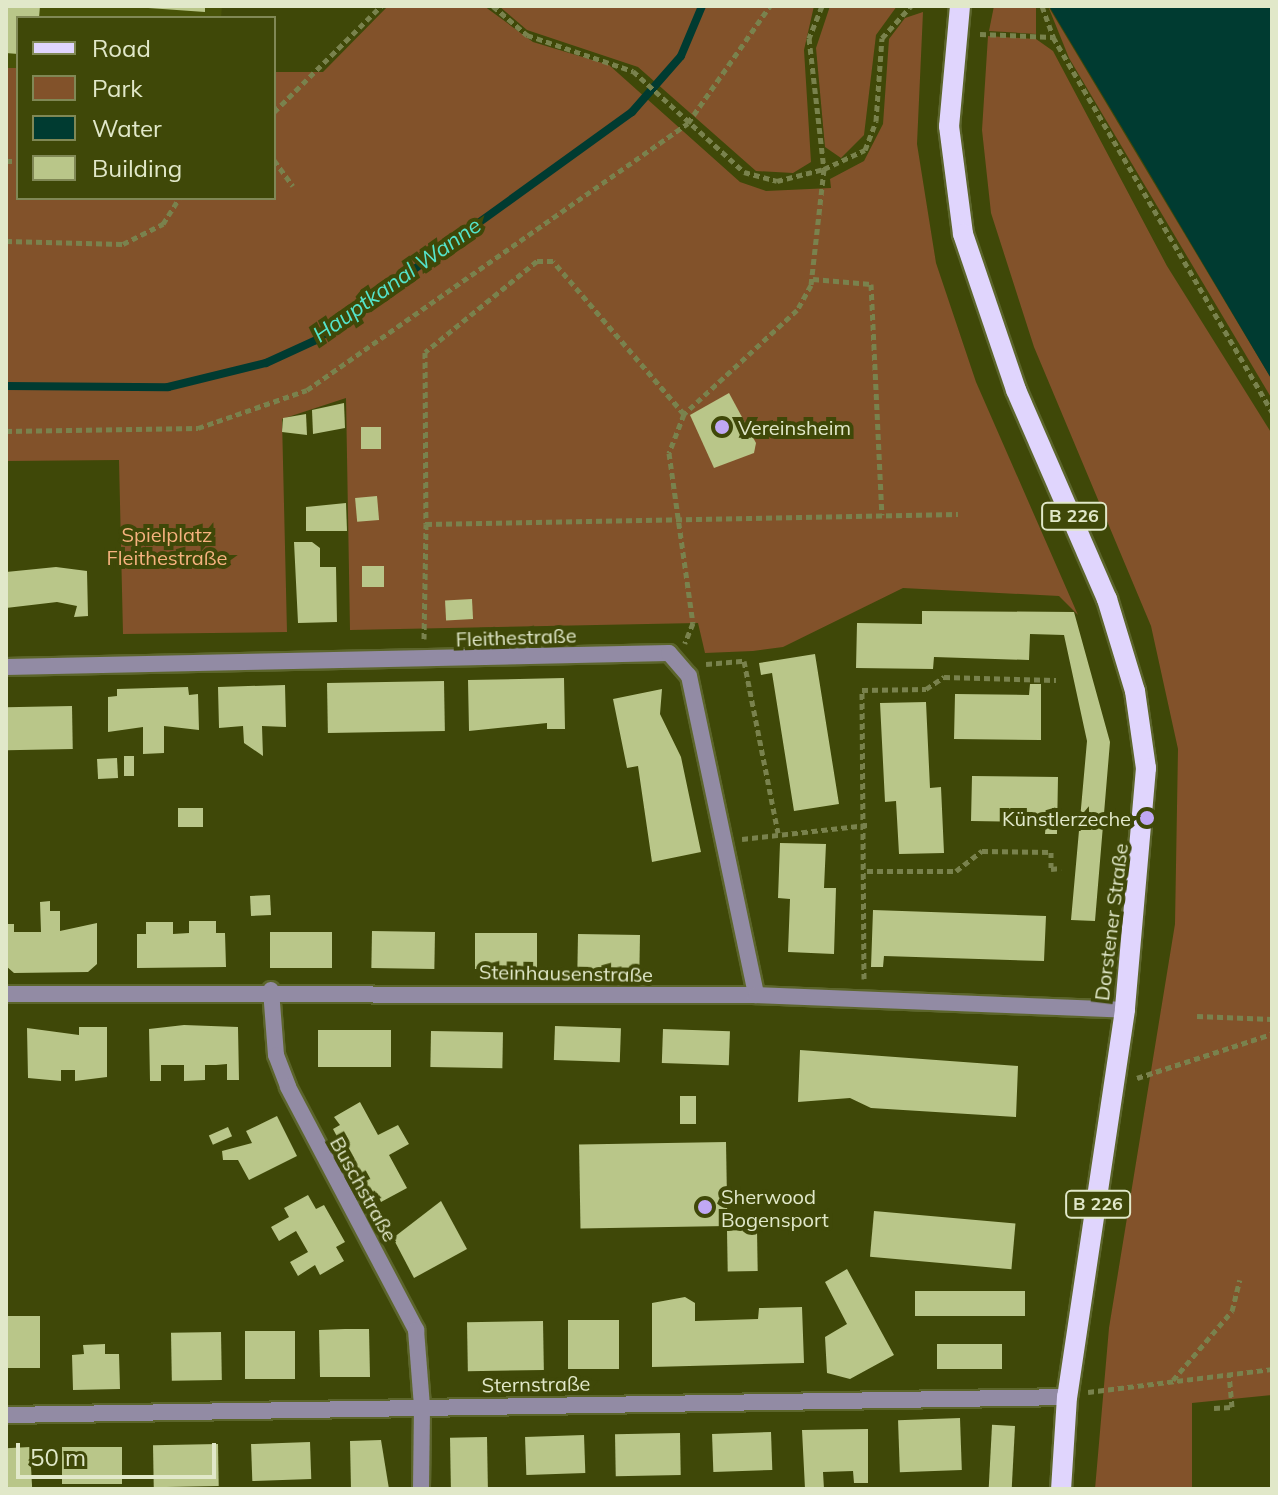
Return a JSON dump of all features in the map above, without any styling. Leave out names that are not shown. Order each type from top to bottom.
[{"type":"main road","name":"Dorstener Straße","points":[[960,6],[949,126],[963,234],[1000,349],[1107,599],[1141,722],[1147,818],[1117,1077],[1067,1397],[1061,1489]]},
{"type":"street","name":"Fleithestraße","points":[[6,667],[424,661],[657,651],[681,662]]},
{"type":"street","points":[[681,662],[727,851],[756,995]]},
{"type":"street","name":"Steinhausenstraße","points":[[6,994],[271,990],[756,995],[1125,1010]]},
{"type":"street","name":"Buschstraße","points":[[271,990],[276,1055],[288,1087],[416,1330],[422,1406],[421,1489]]},
{"type":"street","name":"Sternstraße","points":[[6,1415],[1067,1397]]},
{"type":"path","points":[[276,110],[381,6]]},
{"type":"path","points":[[493,6],[527,35],[633,71],[688,123],[760,180],[824,169],[865,150],[876,121],[882,38],[911,6]]},
{"type":"path","points":[[6,431],[198,428],[307,390],[688,123],[770,6]]},
{"type":"path","points":[[778,833],[744,661],[681,662],[693,623],[683,518],[669,453],[684,414],[797,310],[813,279],[824,169],[809,38],[822,6]]},
{"type":"path","points":[[1042,6],[1053,37],[1272,412]]},
{"type":"path","points":[[988,34],[1053,37]]},
{"type":"path","points":[[276,163],[293,186]]},
{"type":"path","points":[[6,241],[123,244],[163,224],[178,200]]},
{"type":"path","points":[[424,661],[425,352],[537,261],[553,261],[684,414]]},
{"type":"path","points":[[813,279],[871,284],[882,515]]},
{"type":"path","points":[[426,524],[958,514]]},
{"type":"path","points":[[863,999],[867,825],[862,690],[926,689],[944,677],[1056,680]]},
{"type":"path","points":[[727,851],[744,837],[867,825]]},
{"type":"path","points":[[867,871],[956,871],[982,851],[1051,852],[1051,869],[1061,868]]},
{"type":"path","points":[[1197,1016],[1272,1019]]},
{"type":"path","points":[[1117,1077],[1164,1074],[1272,1034]]},
{"type":"path","points":[[1173,1380],[1232,1311],[1240,1280]]},
{"type":"path","points":[[1067,1397],[1173,1380],[1272,1369]]},
{"type":"path","points":[[1214,1408],[1232,1407],[1229,1374]]},
{"type":"shaded area","points":[[6,6],[222,6],[221,16],[16,16],[16,68],[6,68]]},
{"type":"green space","name":"Spielplatz Fleithestraße","points":[[388,6],[484,6],[533,42],[609,65],[740,182],[766,191],[831,188],[830,179],[864,161],[883,124],[889,39],[905,18],[923,12],[917,144],[936,263],[976,382],[1078,615],[1059,596],[903,588],[783,647],[753,651],[705,653],[698,623],[350,630],[346,398],[282,419],[287,632],[123,634],[119,460],[6,461],[6,68],[16,68],[16,200],[276,200],[276,72],[323,72]]},
{"type":"green space","points":[[499,6],[814,6],[804,50],[811,162],[793,173],[756,171],[638,67],[527,30]]},
{"type":"green space","points":[[830,6],[897,6],[876,35],[864,135],[841,158],[825,147],[816,48]]},
{"type":"green space","points":[[994,6],[1036,6],[1036,34],[989,31]]},
{"type":"green space","points":[[1048,6],[1272,380],[1272,399],[1069,58]]},
{"type":"green space","points":[[988,36],[1036,39],[1053,51],[1167,266],[1272,434],[1272,1395],[1192,1403],[1192,1489],[1095,1489],[1109,1328],[1175,924],[1178,749],[1151,626],[1034,347],[991,213],[982,130]]},
{"type":"water","points":[[1049,6],[1272,6],[1272,380],[1141,159]]},
{"type":"building","points":[[6,6],[40,6],[39,16],[16,16],[16,54],[6,53]]},
{"type":"building","points":[[120,6],[205,6],[205,12]]},
{"type":"building","name":"Vereinsheim","points":[[729,393],[756,443],[754,453],[714,468],[690,415]]},
{"type":"building","points":[[344,403],[345,428],[313,434],[312,410]]},
{"type":"building","points":[[306,414],[307,435],[282,432],[283,418]]},
{"type":"building","points":[[361,427],[381,427],[381,449],[361,449]]},
{"type":"building","points":[[377,496],[379,520],[357,522],[355,498]]},
{"type":"building","points":[[346,503],[347,531],[306,531],[306,507]]},
{"type":"building","points":[[294,542],[312,542],[320,548],[320,567],[336,567],[337,622],[298,623]]},
{"type":"building","points":[[362,566],[384,566],[384,587],[362,587]]},
{"type":"building","points":[[56,567],[87,571],[88,616],[74,617],[77,606],[57,602],[6,608],[6,572]]},
{"type":"building","points":[[472,599],[473,619],[446,620],[445,600]]},
{"type":"building","points":[[922,611],[1074,612],[1110,742],[1095,921],[1071,920],[1087,741],[1064,635],[1030,634],[1029,660],[934,657],[933,669],[856,668],[857,623],[922,624]]},
{"type":"building","points":[[815,654],[839,804],[794,811],[772,673],[761,675],[759,663]]},
{"type":"building","points":[[564,678],[565,729],[547,729],[547,723],[469,731],[468,680]]},
{"type":"building","points":[[444,681],[445,731],[328,733],[327,683]]},
{"type":"building","points":[[1030,684],[1041,684],[1041,740],[954,739],[955,694],[1029,695]]},
{"type":"building","points":[[285,685],[286,727],[262,726],[263,756],[244,743],[243,726],[219,728],[218,687]]},
{"type":"building","points":[[188,687],[189,695],[198,694],[199,730],[164,726],[164,753],[143,754],[143,727],[108,732],[108,697],[117,696],[117,689]]},
{"type":"building","points":[[662,689],[660,714],[681,757],[701,852],[652,862],[638,766],[627,768],[613,699]]},
{"type":"building","points":[[926,702],[930,788],[941,787],[944,853],[899,854],[896,801],[885,802],[880,703]]},
{"type":"building","points":[[72,706],[73,749],[7,750],[6,707]]},
{"type":"building","points":[[124,756],[134,756],[134,776],[124,776]]},
{"type":"building","points":[[117,758],[118,778],[98,779],[97,759]]},
{"type":"building","points":[[972,776],[1058,777],[1057,834],[1045,834],[1046,822],[971,821]]},
{"type":"building","points":[[178,808],[203,808],[203,827],[178,827]]},
{"type":"building","points":[[780,843],[826,844],[824,888],[836,888],[834,954],[788,952],[790,899],[778,898]]},
{"type":"building","points":[[270,895],[271,915],[251,916],[250,896]]},
{"type":"building","points":[[50,901],[50,911],[60,911],[60,931],[97,923],[97,964],[88,972],[14,973],[6,966],[6,924],[14,924],[14,932],[41,932],[40,902]]},
{"type":"building","points":[[873,910],[1046,916],[1044,961],[884,956],[883,967],[871,967]]},
{"type":"building","points":[[189,921],[216,921],[216,933],[225,933],[226,967],[137,968],[137,934],[146,934],[146,922],[173,922],[173,934],[189,933]]},
{"type":"building","points":[[372,931],[435,932],[434,969],[371,968]]},
{"type":"building","points":[[270,932],[332,932],[332,968],[270,968]]},
{"type":"building","points":[[475,933],[537,933],[537,969],[475,969]]},
{"type":"building","points":[[578,934],[640,935],[639,971],[577,970]]},
{"type":"building","points":[[184,1025],[238,1027],[239,1080],[227,1080],[227,1064],[205,1065],[205,1080],[184,1081],[184,1065],[161,1065],[161,1081],[150,1081],[149,1029]]},
{"type":"building","points":[[555,1026],[621,1028],[620,1062],[554,1060]]},
{"type":"building","points":[[79,1027],[107,1027],[107,1077],[75,1081],[75,1070],[61,1070],[61,1081],[28,1078],[27,1028],[79,1035]]},
{"type":"building","points":[[663,1029],[730,1031],[729,1065],[662,1063]]},
{"type":"building","points":[[318,1030],[391,1030],[391,1067],[318,1067]]},
{"type":"building","points":[[431,1031],[503,1032],[502,1068],[430,1067]]},
{"type":"building","points":[[800,1050],[1018,1066],[1016,1117],[871,1108],[850,1098],[798,1102]]},
{"type":"building","points":[[680,1096],[696,1096],[696,1124],[680,1124]]},
{"type":"building","points":[[360,1102],[378,1135],[398,1125],[409,1144],[389,1155],[407,1188],[381,1202],[377,1193],[369,1197],[333,1129],[340,1125],[334,1117]]},
{"type":"building","points":[[277,1116],[297,1156],[249,1180],[238,1160],[223,1160],[222,1151],[252,1143],[246,1131]]},
{"type":"building","points":[[228,1127],[232,1136],[213,1145],[209,1136]]},
{"type":"building","points":[[726,1142],[727,1226],[580,1229],[579,1145]]},
{"type":"building","points":[[308,1195],[316,1209],[324,1205],[345,1242],[336,1247],[344,1261],[320,1275],[315,1265],[298,1276],[290,1262],[308,1252],[296,1231],[279,1241],[271,1227],[289,1217],[284,1208]]},
{"type":"building","points":[[441,1201],[467,1249],[414,1278],[393,1238]]},
{"type":"building","points":[[874,1211],[1015,1223],[1011,1269],[870,1257]]},
{"type":"building","points":[[757,1230],[758,1271],[728,1272],[727,1231]]},
{"type":"building","points":[[847,1269],[894,1355],[850,1379],[827,1373],[825,1337],[847,1324],[825,1282]]},
{"type":"building","points":[[915,1291],[1025,1291],[1025,1316],[915,1316]]},
{"type":"building","points":[[685,1297],[695,1303],[695,1321],[758,1319],[759,1308],[802,1307],[804,1363],[652,1367],[652,1303]]},
{"type":"building","points":[[6,1316],[40,1316],[40,1368],[6,1368]]},
{"type":"building","points":[[568,1320],[619,1320],[619,1369],[568,1369]]},
{"type":"building","points":[[543,1321],[544,1370],[468,1371],[467,1322]]},
{"type":"building","points":[[369,1329],[370,1377],[320,1377],[319,1330]]},
{"type":"building","points":[[245,1331],[295,1331],[295,1379],[245,1379]]},
{"type":"building","points":[[221,1332],[222,1380],[172,1381],[171,1333]]},
{"type":"building","points":[[105,1344],[105,1354],[119,1354],[120,1389],[73,1390],[72,1355],[84,1354],[83,1345]]},
{"type":"building","points":[[937,1344],[1002,1344],[1002,1369],[937,1369]]},
{"type":"building","points":[[960,1418],[962,1470],[900,1472],[898,1420]]},
{"type":"building","points":[[992,1425],[1015,1426],[1012,1489],[989,1488]]},
{"type":"building","points":[[868,1429],[868,1483],[854,1483],[853,1471],[823,1472],[824,1489],[805,1489],[802,1430]]},
{"type":"building","points":[[771,1432],[772,1470],[713,1472],[712,1434]]},
{"type":"building","points":[[680,1433],[681,1475],[616,1476],[615,1434]]},
{"type":"building","points":[[584,1435],[585,1473],[526,1475],[525,1437]]},
{"type":"building","points":[[487,1437],[488,1489],[451,1489],[450,1438]]},
{"type":"building","points":[[381,1440],[389,1489],[351,1489],[350,1441]]},
{"type":"building","points":[[310,1442],[311,1479],[252,1481],[251,1444]]},
{"type":"building","points":[[218,1444],[219,1486],[154,1487],[153,1445]]},
{"type":"building","points":[[30,1447],[32,1489],[8,1489],[6,1448]]},
{"type":"building","points":[[62,1447],[122,1447],[122,1484],[62,1484]]},
{"type":"waterway","name":"Hauptkanal Wanne","points":[[6,386],[168,387],[266,363],[316,340],[632,112],[681,56],[702,6]]},
{"type":"place","name":"Vereinsheim","points":[[722,427]]},
{"type":"place","name":"Künstlerzeche","points":[[1147,818]]},
{"type":"place","name":"Sherwood Bogensport","points":[[705,1207]]}]
